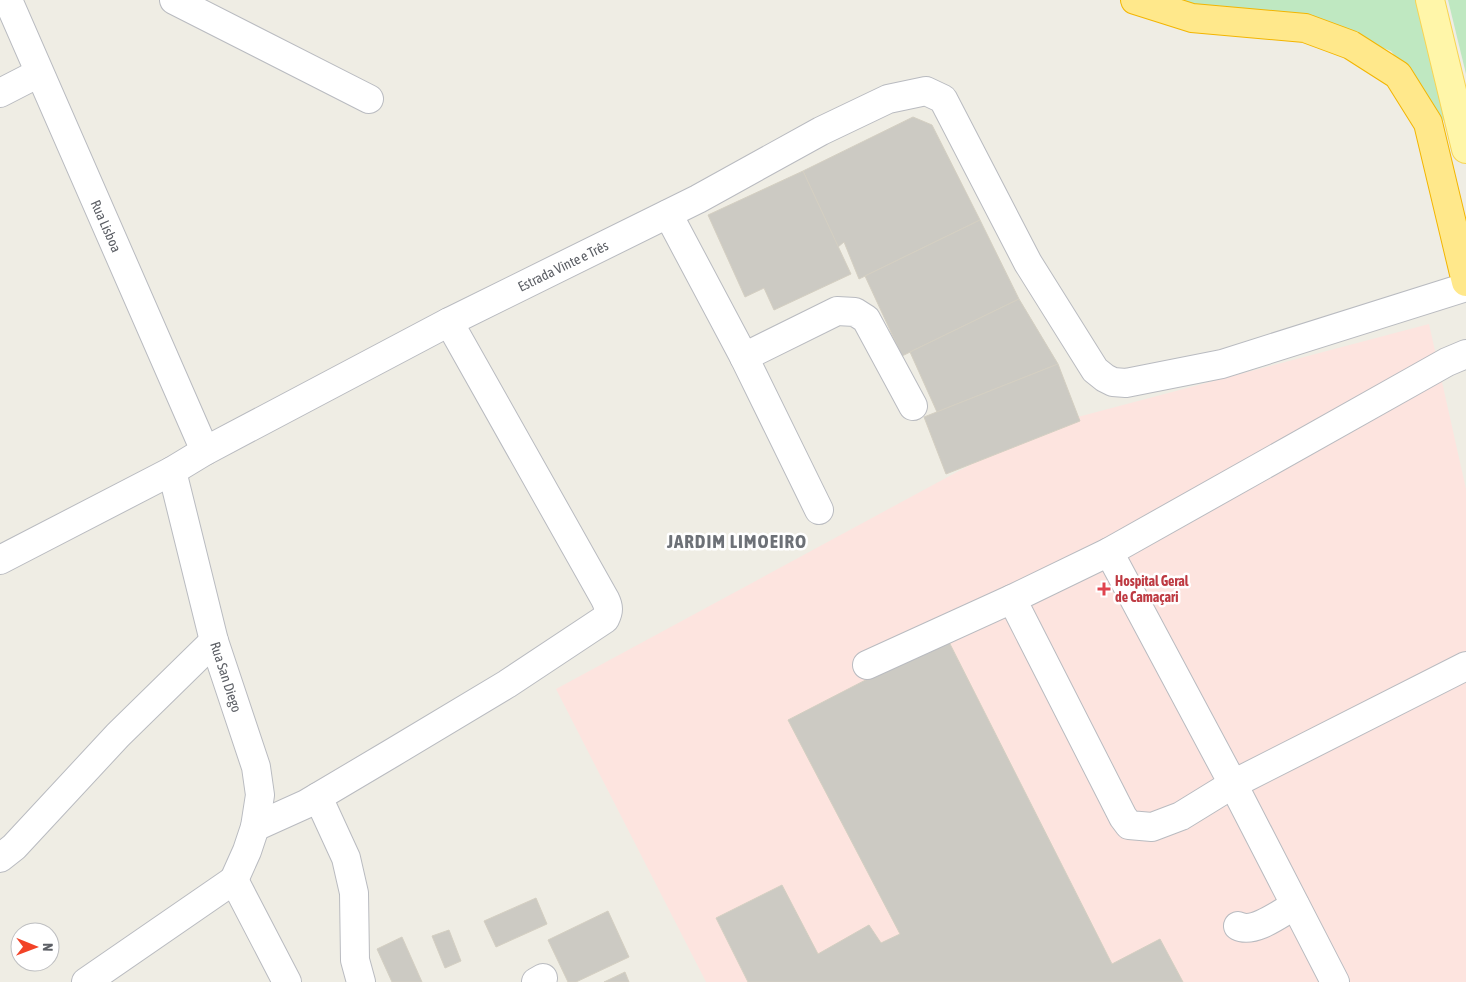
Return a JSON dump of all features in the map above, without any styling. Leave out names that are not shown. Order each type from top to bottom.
[{"type":"highway","points":[[1135,0],[1192,18],[1305,28],[1351,45],[1398,75],[1428,123],[1466,282]]},
{"type":"main road","points":[[1430,0],[1466,149]]},
{"type":"street","name":"Rua Lisboa","points":[[8,0],[205,451]]},
{"type":"street","points":[[174,0],[369,99]]},
{"type":"street","points":[[0,93],[39,73]]},
{"type":"street","name":"Estrada Vinte e Três","points":[[0,560],[172,471],[205,451],[449,322],[668,214],[821,131],[888,100],[926,91],[943,99],[1028,263],[1096,370],[1113,382],[1126,384],[1222,364],[1466,287]]},
{"type":"street","points":[[668,214],[744,357],[819,510]]},
{"type":"street","points":[[744,357],[837,311],[855,312],[866,319],[914,406]]},
{"type":"street","points":[[255,827],[318,797],[507,684],[605,619],[608,612],[605,599],[449,322]]},
{"type":"street","points":[[866,665],[1012,599],[1109,552],[1447,362],[1466,354]]},
{"type":"street","name":"Rua San Diego","points":[[172,471],[214,640],[256,767],[260,795],[255,827],[247,852],[234,880]]},
{"type":"street","points":[[1109,552],[1233,784],[1335,982]]},
{"type":"street","points":[[1012,599],[1123,817],[1129,825],[1152,827],[1181,816],[1233,784],[1466,666]]},
{"type":"street","points":[[0,858],[14,847],[118,735],[214,640]]},
{"type":"street","points":[[318,797],[346,858],[354,892],[355,960],[361,982]]},
{"type":"street","points":[[86,982],[234,880],[287,982]]},
{"type":"street","points":[[1238,926],[1244,929],[1254,928],[1296,905]]},
{"type":"shaded area","name":"Hospital Geral de Camaçari","points":[[1429,324],[1466,489],[1466,982],[706,982],[556,689],[1040,427]]},
{"type":"green space","points":[[1159,0],[1416,0],[1448,127],[1417,82],[1391,51],[1316,22]]},
{"type":"green space","points":[[1448,0],[1466,0],[1466,74]]},
{"type":"building","points":[[913,117],[932,125],[980,220],[859,279],[844,242],[838,247],[803,171]]},
{"type":"building","points":[[803,171],[851,274],[774,310],[764,288],[745,297],[708,215]]},
{"type":"building","points":[[980,220],[1019,299],[902,356],[865,276]]},
{"type":"building","points":[[1019,299],[1058,364],[937,412],[910,352]]},
{"type":"building","points":[[1058,364],[1080,421],[946,474],[924,417]]},
{"type":"building","points":[[947,638],[1112,964],[1160,939],[1183,982],[748,982],[716,918],[782,885],[818,954],[869,925],[881,943],[900,934],[788,720]]},
{"type":"building","points":[[536,898],[547,924],[496,947],[484,921]]},
{"type":"building","points":[[608,911],[629,957],[576,982],[568,982],[548,940]]},
{"type":"building","points":[[449,930],[461,961],[445,968],[432,936]]},
{"type":"building","points":[[402,937],[422,982],[392,982],[377,949]]},
{"type":"building","points":[[625,972],[629,982],[604,982]]},
{"type":"place","name":"Hospital Geral de Camaçari","points":[[1104,589]]},
{"type":"district","name":"JARDIM LIMOEIRO","points":[[737,541]]}]
